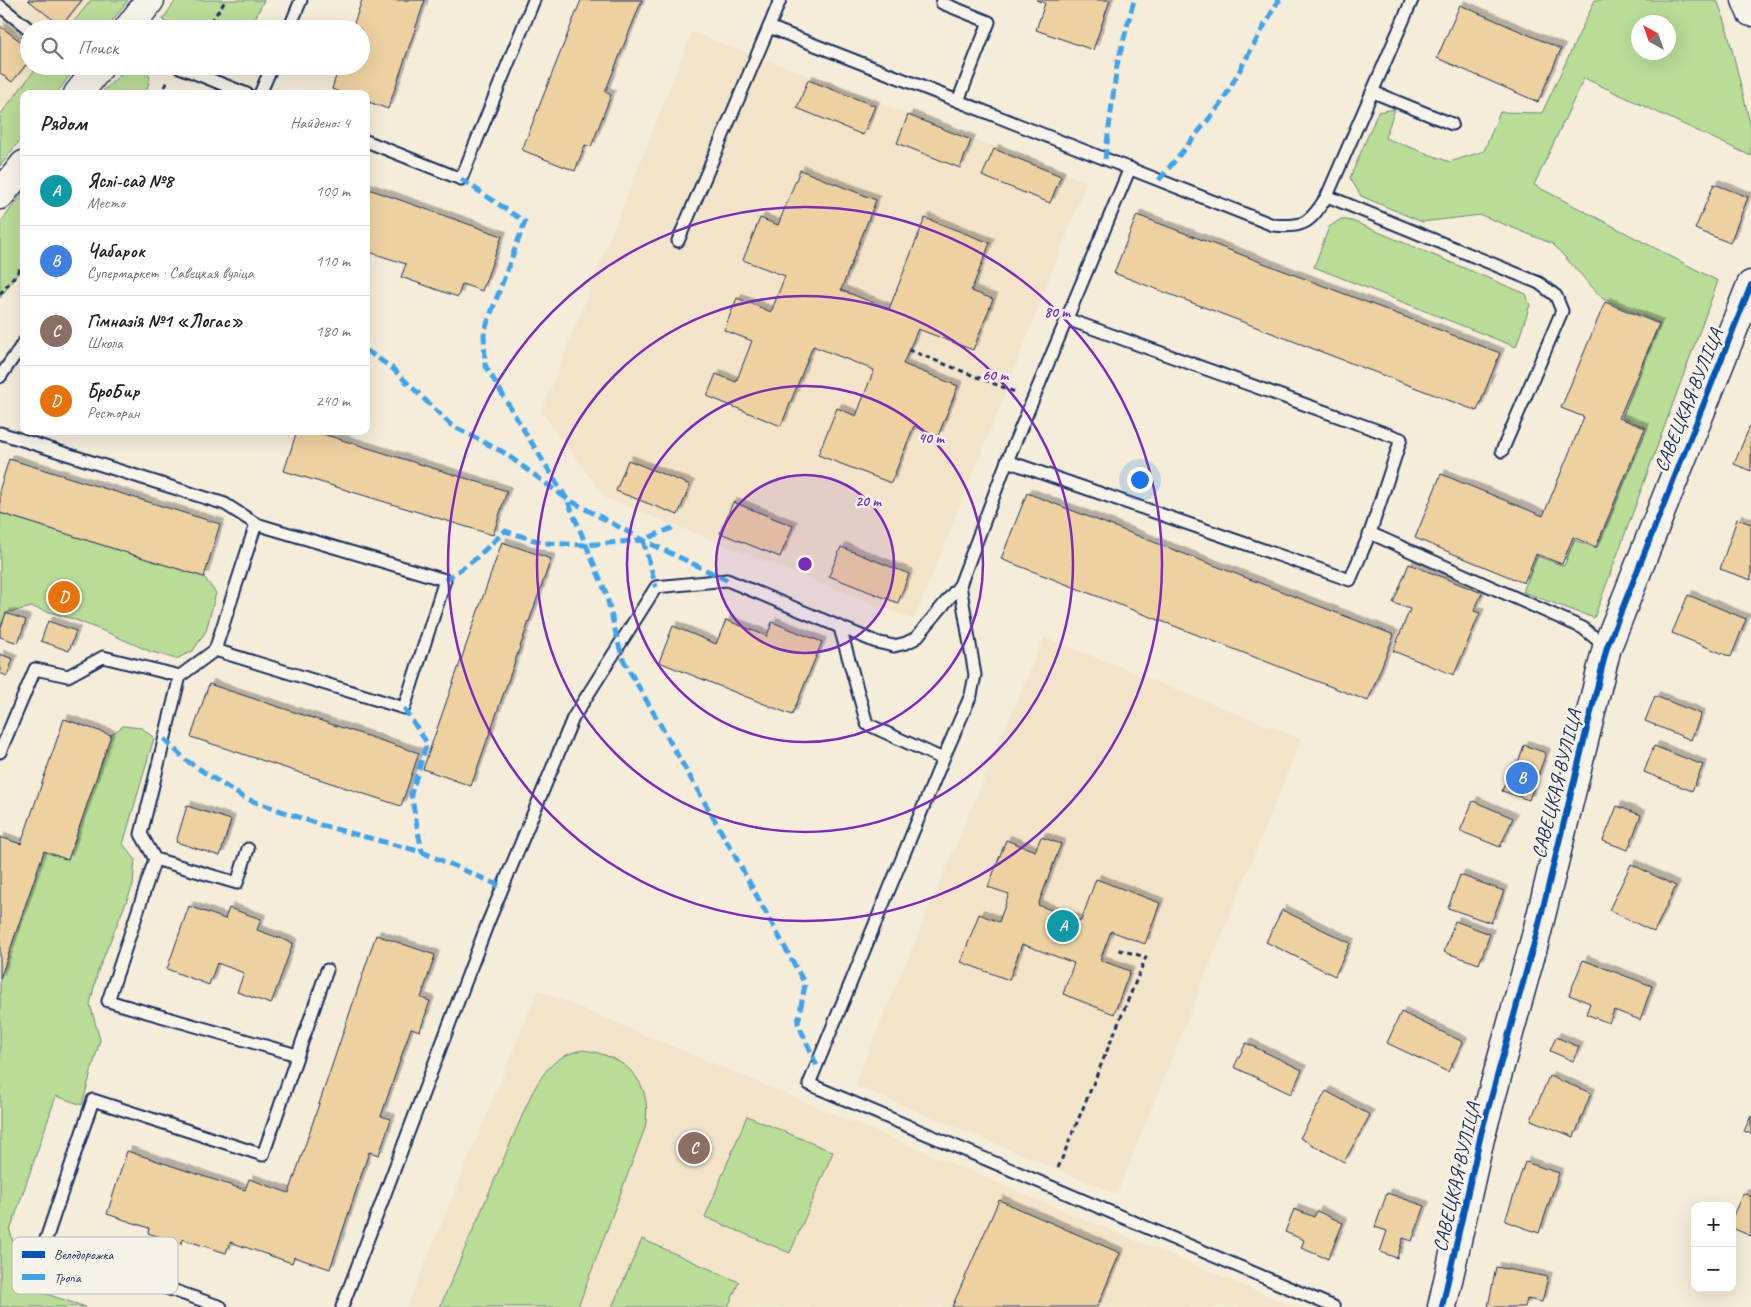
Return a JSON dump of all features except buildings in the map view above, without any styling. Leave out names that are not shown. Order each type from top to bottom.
[{"type":"street","points":[[135,20],[150,0]]},
{"type":"street","points":[[1746,0],[1751,12]]},
{"type":"street","points":[[81,90],[93,75]]},
{"type":"street","points":[[0,195],[20,169]]},
{"type":"street","name":"САВЕЦКАЯ ВУЛІЦА","points":[[1442,1307],[1481,1134],[1536,936],[1607,647],[1748,300]]},
{"type":"lane","points":[[293,20],[301,0]]},
{"type":"lane","points":[[370,143],[461,179],[534,0]]},
{"type":"lane","points":[[678,241],[780,0]]},
{"type":"lane","points":[[769,27],[1273,225],[1289,227],[1303,224],[1311,219],[1327,196],[1412,0]]},
{"type":"lane","points":[[942,3],[989,22],[958,101]]},
{"type":"lane","points":[[0,6],[20,22]]},
{"type":"lane","points":[[199,75],[236,90]]},
{"type":"lane","points":[[262,90],[268,75]]},
{"type":"lane","points":[[1373,92],[1452,124]]},
{"type":"lane","points":[[342,1307],[488,925],[573,718],[656,587],[727,580],[876,642],[894,646],[916,638],[960,585],[1007,462],[1130,168]]},
{"type":"lane","points":[[1327,196],[1539,283],[1556,296],[1562,311],[1502,451]]},
{"type":"lane","points":[[1007,462],[1350,580],[1370,533],[1401,439],[1067,319]]},
{"type":"lane","points":[[0,377],[20,348]]},
{"type":"lane","points":[[0,433],[225,504],[256,524],[445,580],[404,708],[215,650]]},
{"type":"lane","points":[[248,849],[237,883],[155,859],[140,834],[180,676],[215,650],[256,524]]},
{"type":"lane","points":[[1370,533],[1583,628],[1607,647]]},
{"type":"lane","points":[[960,585],[975,675],[971,695],[809,1084],[1334,1307]]},
{"type":"lane","points":[[840,628],[867,724],[943,759]]},
{"type":"lane","points":[[0,752],[35,669],[68,676],[103,656],[180,676]]},
{"type":"lane","points":[[155,859],[108,1001],[297,1056]]},
{"type":"lane","points":[[47,1237],[92,1100],[263,1155],[326,970]]},
{"type":"lane","points":[[178,1292],[221,1307]]},
{"type":"path","points":[[212,20],[226,0]]},
{"type":"path","points":[[0,294],[20,269]]},
{"type":"path","points":[[909,350],[1034,398]]},
{"type":"path","points":[[1050,1186],[1146,958],[1116,949]]},
{"type":"shaded area","points":[[0,0],[91,0],[75,20],[20,20],[20,75],[31,75],[0,115]]},
{"type":"shaded area","points":[[692,32],[1087,182],[914,620],[606,498],[541,412]]},
{"type":"shaded area","points":[[1044,637],[1301,739],[1117,1194],[854,1085]]},
{"type":"shaded area","points":[[538,990],[1294,1307],[407,1307]]},
{"type":"green space","points":[[91,0],[128,0],[113,20],[75,20]]},
{"type":"green space","points":[[176,0],[264,0],[254,20],[163,19]]},
{"type":"green space","points":[[1595,0],[1717,0],[1725,21],[1751,127],[1751,156],[1584,78],[1534,185],[1718,281],[1594,618],[1523,592],[1537,556],[1564,566],[1574,540],[1597,548],[1647,428],[1622,417],[1660,323],[1603,299],[1553,244],[1481,215],[1422,222],[1361,196],[1350,178],[1378,112],[1395,109],[1385,138],[1450,162],[1484,151],[1500,112],[1542,113]]},
{"type":"green space","points":[[31,75],[70,75],[59,90],[20,90],[20,140],[0,166],[0,115]]},
{"type":"green space","points":[[120,75],[148,75],[150,79],[146,90],[104,90]]},
{"type":"green space","points":[[20,197],[20,270],[0,298],[0,223]]},
{"type":"green space","points":[[1341,219],[1352,221],[1526,294],[1530,305],[1516,347],[1314,267],[1329,227]]},
{"type":"green space","points":[[0,513],[204,577],[216,593],[206,631],[193,651],[176,659],[149,651],[73,619],[32,607],[6,613],[0,630]]},
{"type":"green space","points":[[123,726],[142,728],[154,738],[123,844],[135,859],[133,885],[98,971],[90,1004],[100,1040],[82,1105],[56,1096],[10,1231],[12,1238],[12,1294],[46,1294],[86,1307],[0,1307],[0,979],[44,851],[68,860],[111,735]]},
{"type":"green space","points":[[582,1050],[612,1058],[624,1065],[641,1084],[647,1112],[645,1128],[578,1307],[440,1307],[531,1095],[545,1072],[551,1066],[564,1056]]},
{"type":"green space","points":[[747,1116],[833,1152],[790,1253],[705,1217]]},
{"type":"green space","points":[[642,1239],[739,1282],[728,1307],[612,1307]]},
{"type":"marked path","points":[[1105,159],[1117,65],[1134,0]]},
{"type":"marked path","points":[[1159,180],[1221,104],[1278,1],[1281,0]]},
{"type":"marked path","points":[[461,179],[525,222],[484,332],[485,365],[567,499],[643,540],[727,580]]},
{"type":"marked path","points":[[370,353],[392,368],[451,425],[503,452],[567,499],[606,593],[624,661],[730,847],[805,984],[798,1023],[817,1066]]},
{"type":"marked path","points":[[445,580],[474,560],[505,531],[544,543],[586,545],[643,540],[677,526]]},
{"type":"marked path","points":[[643,540],[656,587]]},
{"type":"marked path","points":[[404,708],[427,743],[411,794],[422,852]]},
{"type":"marked path","points":[[164,739],[187,761],[244,798],[324,826],[422,852],[503,887]]},
{"type":"cycle path","points":[[1442,1307],[1481,1134],[1536,936],[1607,647],[1751,285]]},
{"type":"place","name":"БроБир","points":[[64,597]]},
{"type":"place","name":"Чабарок","points":[[1522,778]]},
{"type":"place","name":"Яслі-сад №8","points":[[1063,926]]},
{"type":"place","name":"Гімназія №1 «Логас»","points":[[694,1148]]}]
